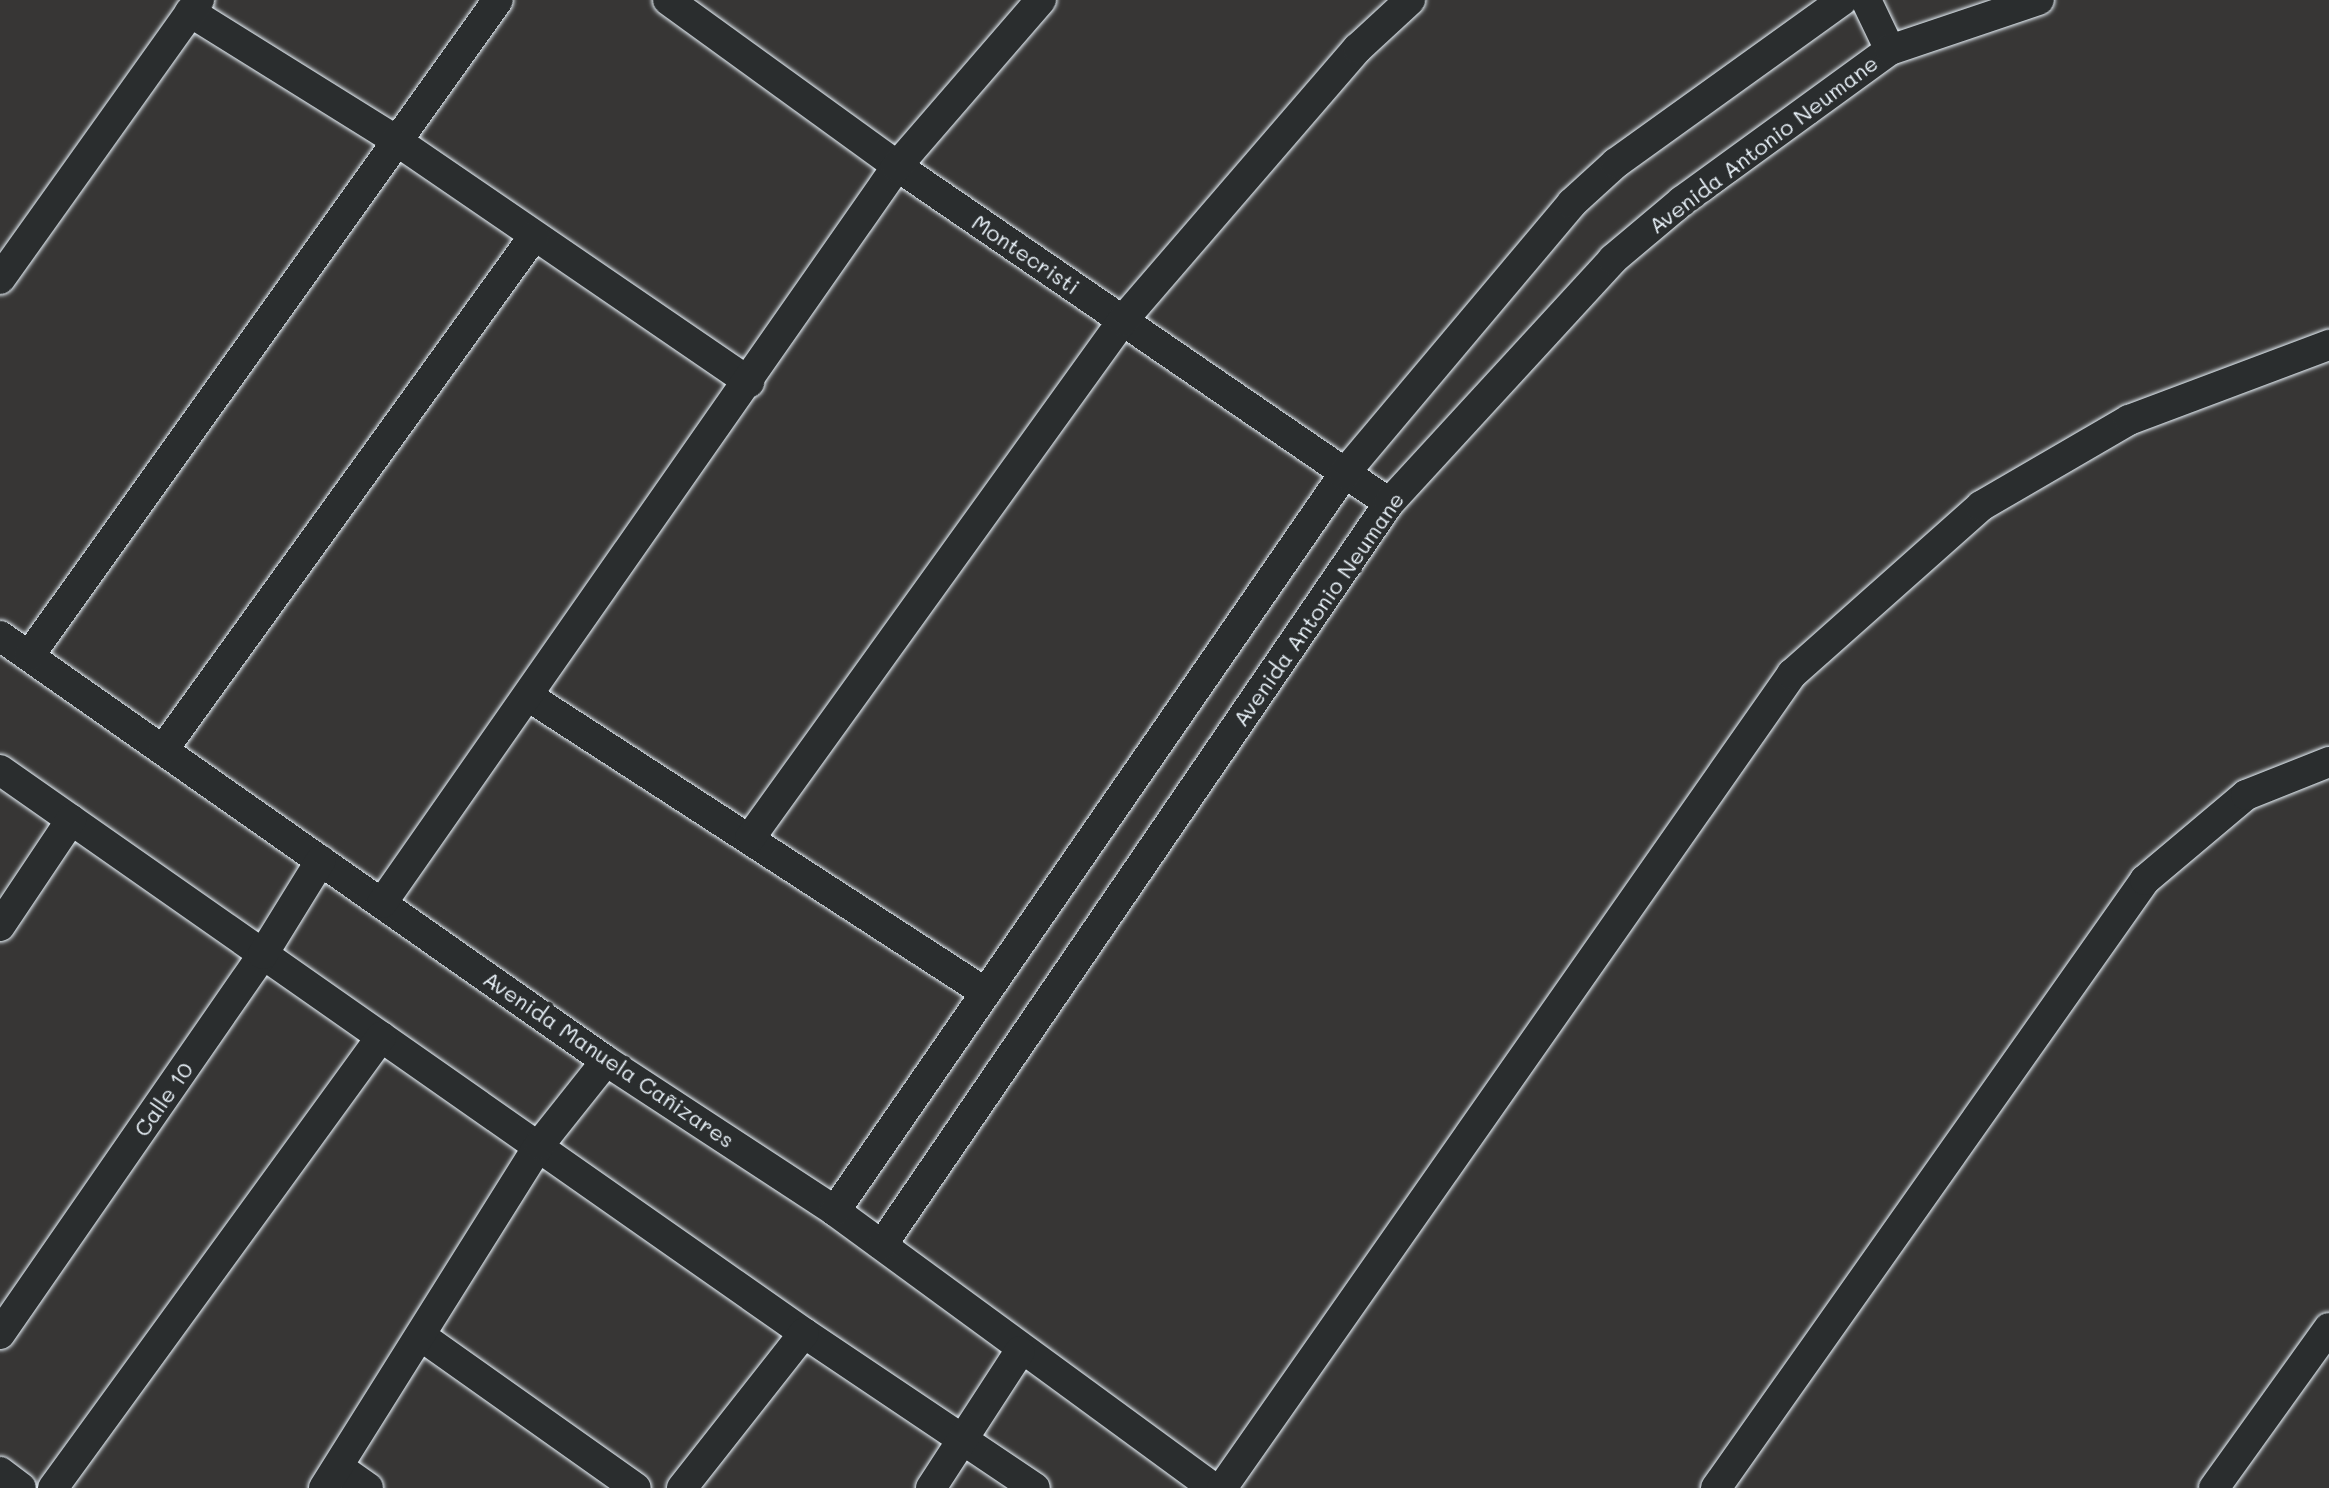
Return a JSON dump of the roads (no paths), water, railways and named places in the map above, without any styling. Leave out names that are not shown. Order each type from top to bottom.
[{"type":"street","points":[[29,656],[498,0]]},
{"type":"street","name":"Montecristi","points":[[668,0],[897,166],[1389,503]]},
{"type":"street","points":[[382,903],[749,382],[897,166],[1041,0]]},
{"type":"street","points":[[750,838],[1123,320],[1358,48],[1410,0]]},
{"type":"street","points":[[835,1211],[983,991],[1344,474],[1572,203],[1616,163],[1843,0]]},
{"type":"street","points":[[1866,0],[1890,50]]},
{"type":"street","name":"Avenida Antonio Neumane","points":[[882,1245],[1389,503],[1613,259],[1682,201],[1890,50],[2039,0]]},
{"type":"street","points":[[0,279],[195,6],[749,382]]},
{"type":"street","points":[[163,750],[534,236]]},
{"type":"street","points":[[1222,1488],[1792,674],[1981,506],[2129,420],[2329,345]]},
{"type":"street","name":"Avenida Manuela Cañizares","points":[[0,636],[382,903],[597,1072],[835,1211],[1020,1351],[1213,1488]]},
{"type":"street","points":[[528,696],[983,991]]},
{"type":"street","points":[[1716,1488],[2145,880],[2246,795],[2329,762]]},
{"type":"street","points":[[0,770],[381,1037],[547,1135],[804,1333],[966,1431],[1035,1488]]},
{"type":"street","points":[[0,926],[71,820]]},
{"type":"street","name":"Calle 10","points":[[0,1334],[263,954],[321,860]]},
{"type":"street","points":[[53,1488],[381,1037]]},
{"type":"street","points":[[368,1488],[332,1478],[547,1135],[597,1072]]},
{"type":"street","points":[[2214,1488],[2329,1328]]},
{"type":"street","points":[[682,1488],[804,1333]]},
{"type":"street","points":[[421,1336],[636,1488]]},
{"type":"street","points":[[931,1488],[1020,1351]]},
{"type":"street","points":[[0,1472],[21,1488]]}]
